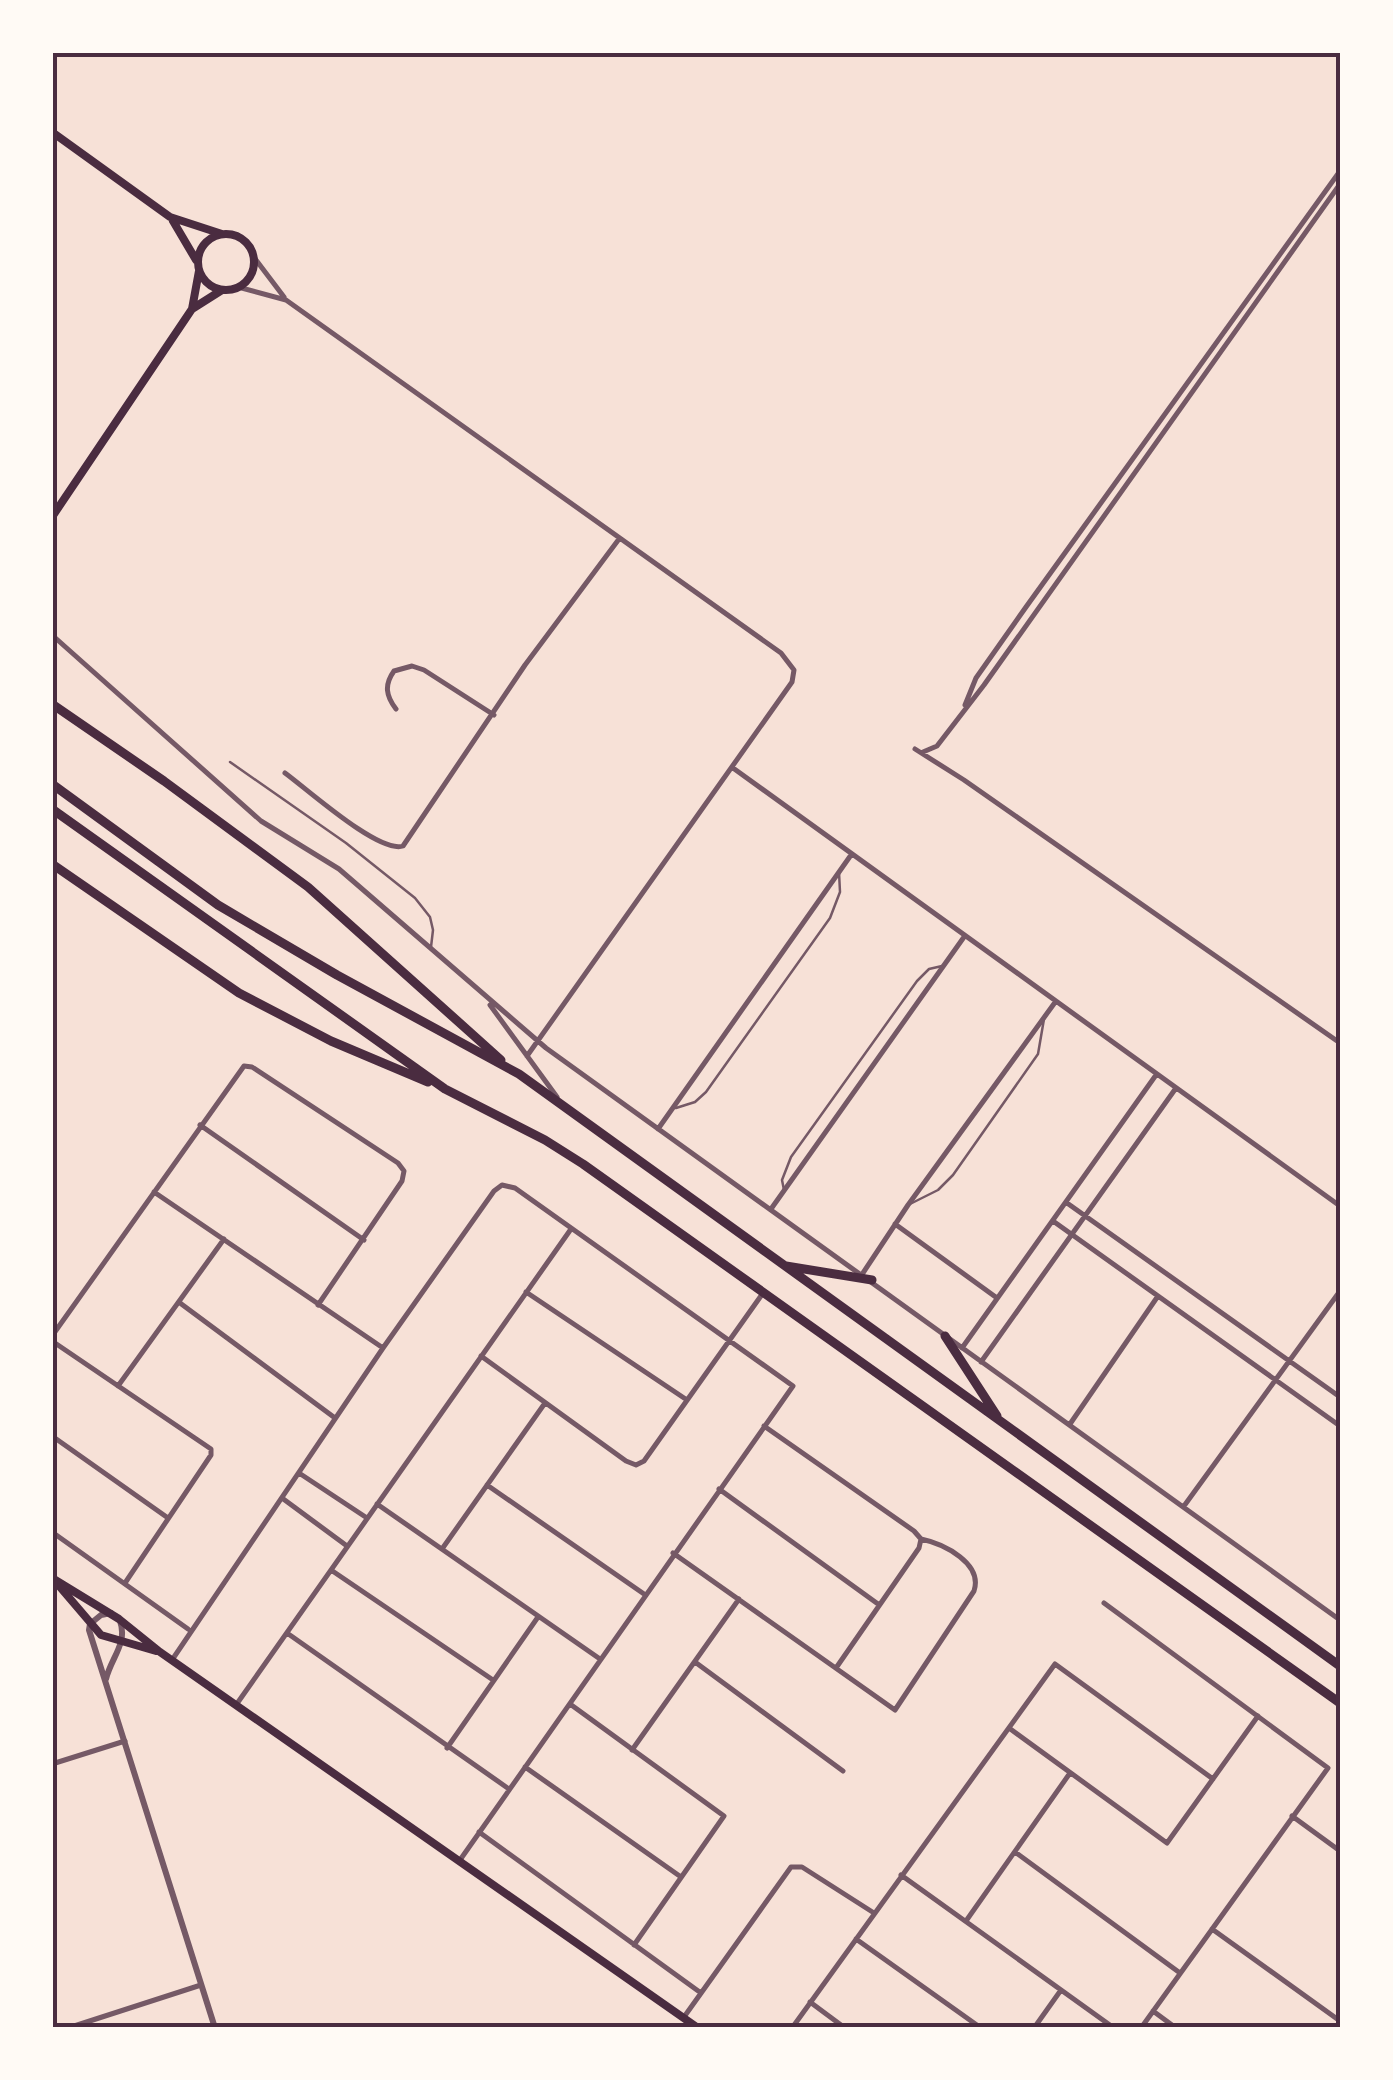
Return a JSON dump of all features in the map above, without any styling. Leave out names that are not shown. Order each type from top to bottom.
[{"type":"highway","points":[[52,695],[79,723]]},
{"type":"highway","points":[[52,704],[308,887],[519,1074],[564,1108],[1340,1666]]},
{"type":"highway","points":[[52,784],[218,906],[519,1074]]},
{"type":"highway","points":[[52,809],[445,1089]]},
{"type":"highway","points":[[52,864],[192,962],[276,1015],[445,1089],[583,1164],[1340,1703]]},
{"type":"highway","points":[[781,1265],[868,1277]]},
{"type":"highway","points":[[945,1336],[1001,1423]]},
{"type":"main road","points":[[52,132],[170,217],[242,239],[253,256],[250,276],[238,287],[223,290],[192,309],[52,516]]},
{"type":"main road","points":[[170,217],[208,284],[223,290]]},
{"type":"main road","points":[[192,309],[204,243],[222,234]]},
{"type":"main road","points":[[52,1580],[115,1616],[160,1652],[698,2028]]},
{"type":"main road","points":[[52,1580],[102,1635],[160,1652]]},
{"type":"street","points":[[962,713],[976,678],[1026,606],[1340,170]]},
{"type":"street","points":[[923,752],[937,746],[962,713],[1340,184]]},
{"type":"street","points":[[253,256],[286,300],[781,652],[792,664],[792,682],[527,1056]]},
{"type":"street","points":[[238,287],[286,300]]},
{"type":"street","points":[[285,772],[374,839],[398,848],[408,841],[535,650],[619,539]]},
{"type":"street","points":[[52,639],[261,821],[339,869],[538,1041],[1340,1620]]},
{"type":"street","points":[[396,709],[389,699],[389,679],[394,671],[412,666],[494,715]]},
{"type":"street","points":[[915,749],[1340,1043]]},
{"type":"street","points":[[733,768],[1340,1206]]},
{"type":"street","points":[[658,1129],[851,855]]},
{"type":"street","points":[[771,1210],[964,937]]},
{"type":"street","points":[[486,998],[564,1108]]},
{"type":"street","points":[[868,1277],[895,1224],[1056,1001]]},
{"type":"street","points":[[125,1583],[211,1455],[211,1449],[52,1339],[244,1066],[284,1088],[398,1163],[404,1171],[402,1181],[318,1305]]},
{"type":"street","points":[[962,1348],[1156,1075]]},
{"type":"street","points":[[982,1362],[1176,1088]]},
{"type":"street","points":[[200,1125],[364,1240]]},
{"type":"street","points":[[172,1660],[382,1348],[494,1192],[502,1186],[515,1188],[793,1386],[459,1861]]},
{"type":"street","points":[[154,1192],[382,1348]]},
{"type":"street","points":[[1067,1202],[1340,1396]]},
{"type":"street","points":[[1052,1221],[1340,1426]]},
{"type":"street","points":[[895,1224],[997,1298]]},
{"type":"street","points":[[236,1705],[571,1228]]},
{"type":"street","points":[[118,1386],[224,1239]]},
{"type":"street","points":[[1184,1506],[1340,1290]]},
{"type":"street","points":[[526,1292],[687,1400]]},
{"type":"street","points":[[481,1356],[626,1462],[636,1465],[644,1461],[763,1292]]},
{"type":"street","points":[[1070,1424],[1158,1296]]},
{"type":"street","points":[[180,1303],[335,1418]]},
{"type":"street","points":[[442,1549],[545,1403]]},
{"type":"street","points":[[673,1553],[895,1710],[974,1591],[978,1580],[974,1571],[963,1560],[921,1540],[914,1531],[764,1426]]},
{"type":"street","points":[[52,1436],[168,1518]]},
{"type":"street","points":[[298,1472],[367,1518]]},
{"type":"street","points":[[487,1486],[644,1594]]},
{"type":"street","points":[[719,1489],[878,1604]]},
{"type":"street","points":[[282,1498],[348,1546]]},
{"type":"street","points":[[377,1504],[600,1659]]},
{"type":"street","points":[[52,1532],[189,1630]]},
{"type":"street","points":[[836,1668],[921,1540]]},
{"type":"street","points":[[331,1570],[493,1680]]},
{"type":"street","points":[[632,1750],[739,1599]]},
{"type":"street","points":[[1104,1603],[1328,1768],[1142,2028]]},
{"type":"street","points":[[106,1680],[111,1661],[123,1642],[115,1616],[96,1617],[90,1624],[106,1680],[215,2028]]},
{"type":"street","points":[[447,1748],[538,1618]]},
{"type":"street","points":[[286,1633],[510,1790]]},
{"type":"street","points":[[695,1662],[843,1770]]},
{"type":"street","points":[[792,2028],[1055,1664],[1213,1778]]},
{"type":"street","points":[[570,1704],[724,1816],[634,1945]]},
{"type":"street","points":[[1009,1728],[1167,1843],[1258,1716]]},
{"type":"street","points":[[52,1764],[125,1741]]},
{"type":"street","points":[[525,1767],[681,1877]]},
{"type":"street","points":[[966,1922],[1070,1773]]},
{"type":"street","points":[[1292,1816],[1340,1850]]},
{"type":"street","points":[[479,1832],[701,1993]]},
{"type":"street","points":[[1015,1852],[1180,1973]]},
{"type":"street","points":[[684,2017],[791,1867],[802,1867],[874,1914]]},
{"type":"street","points":[[901,1875],[1114,2028]]},
{"type":"street","points":[[1212,1929],[1340,2021]]},
{"type":"street","points":[[856,1938],[981,2028]]},
{"type":"street","points":[[68,2028],[201,1984]]},
{"type":"street","points":[[1034,2028],[1061,1990]]},
{"type":"street","points":[[810,2002],[845,2028]]},
{"type":"street","points":[[1153,2011],[1176,2028]]},
{"type":"lane","points":[[230,762],[346,843],[415,898],[430,917],[431,949]]},
{"type":"lane","points":[[674,1108],[695,1102],[706,1092],[830,918],[840,892],[839,870]]},
{"type":"lane","points":[[784,1192],[782,1180],[791,1156],[917,980],[929,969],[944,966]]},
{"type":"lane","points":[[908,1205],[938,1190],[953,1175],[1038,1054],[1044,1018]]}]
